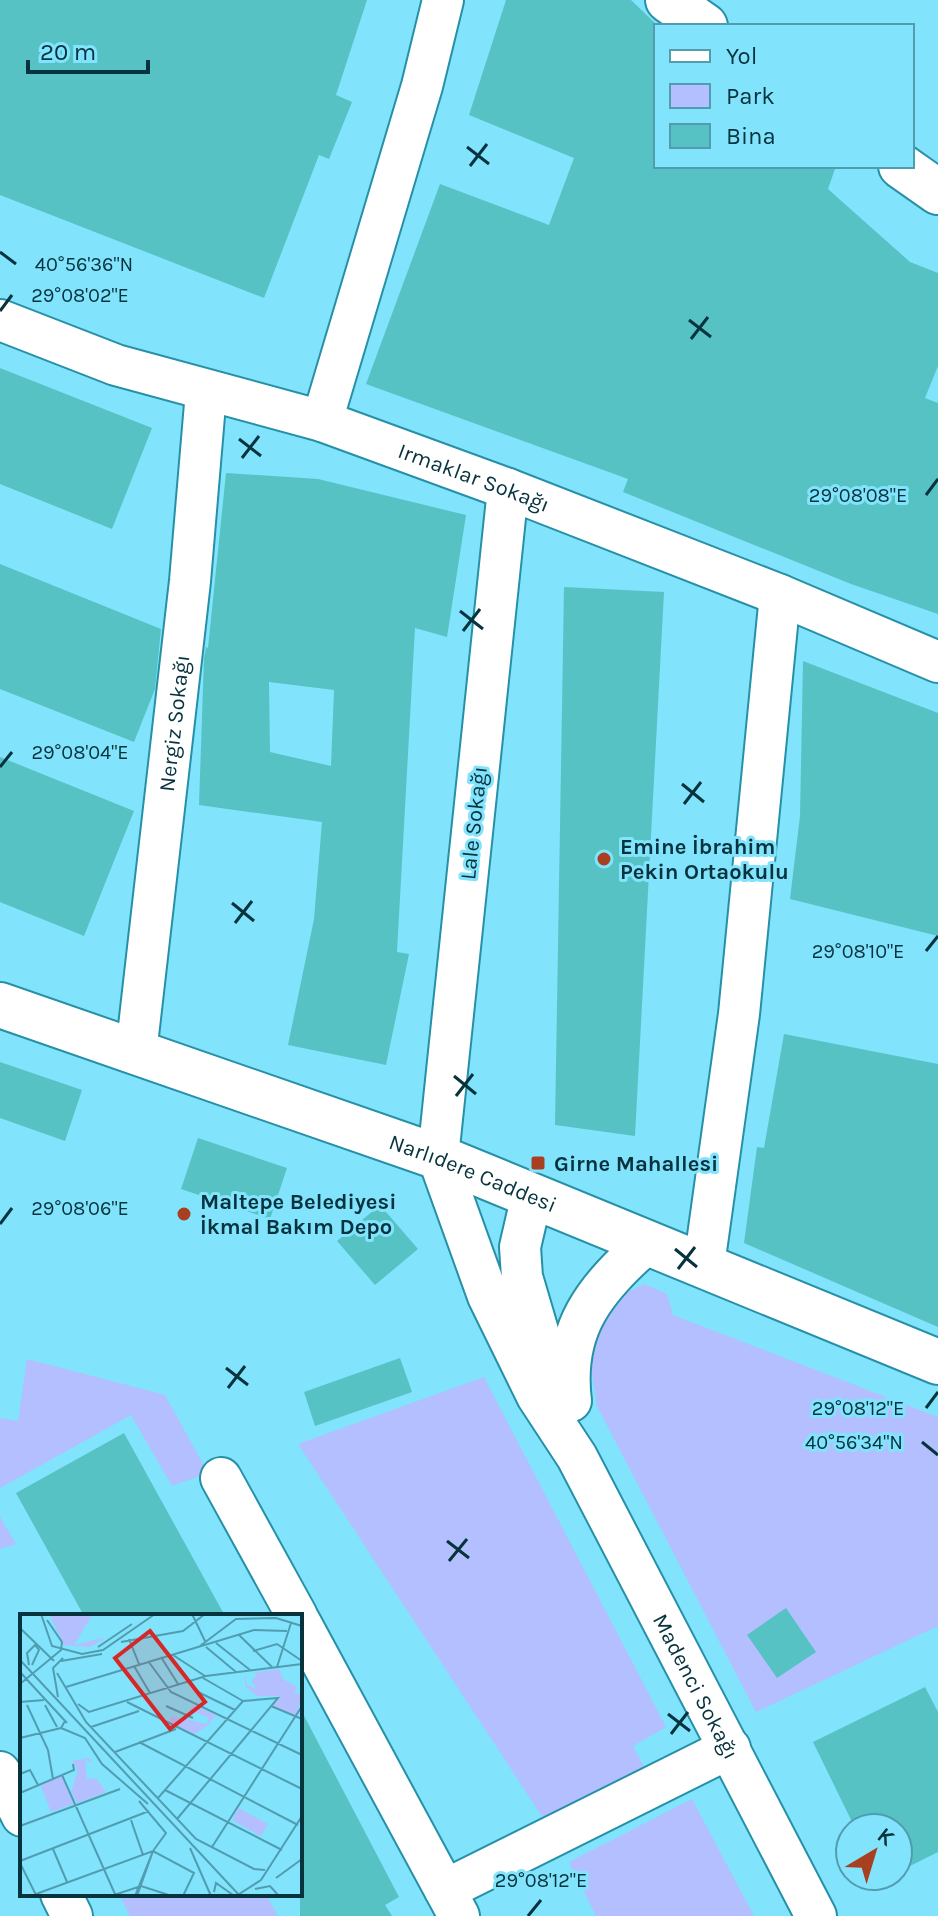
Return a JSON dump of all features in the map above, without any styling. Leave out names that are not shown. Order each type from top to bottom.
[{"type":"street","points":[[322,421],[422,86],[443,0]]},
{"type":"street","points":[[668,0],[702,24]]},
{"type":"street","points":[[904,168],[938,192]]},
{"type":"street","name":"Irmaklar Sokağı","points":[[0,320],[116,365],[206,392],[322,421],[508,489],[780,595],[938,662]]},
{"type":"street","name":"Nergiz Sokağı","points":[[136,1053],[188,597],[206,392]]},
{"type":"street","name":"Lale Sokağı","points":[[438,1157],[508,489]]},
{"type":"street","points":[[704,1265],[739,1014],[780,595]]},
{"type":"street","name":"Narlıdere Caddesi","points":[[0,1005],[438,1157],[938,1362]]},
{"type":"street","points":[[438,1157],[488,1296],[537,1396],[577,1457]]},
{"type":"street","points":[[532,1195],[520,1247],[522,1277],[577,1457]]},
{"type":"street","points":[[577,1457],[567,1368],[575,1335],[593,1298],[614,1272],[648,1242]]},
{"type":"street","name":"Madenci Sokağı","points":[[577,1457],[816,1916]]},
{"type":"street","points":[[221,1478],[296,1614]]},
{"type":"street","points":[[302,1626],[452,1903],[730,1748]]},
{"type":"street","points":[[0,1772],[20,1812]]},
{"type":"street","points":[[62,1896],[72,1916]]},
{"type":"green space","points":[[645,1284],[667,1294],[673,1315],[938,1417],[938,1626],[756,1712],[597,1406],[591,1367],[596,1337],[616,1297]]},
{"type":"green space","points":[[27,1359],[165,1395],[208,1473],[172,1486],[131,1415],[0,1488],[0,1418],[18,1421]]},
{"type":"green space","points":[[484,1377],[666,1727],[633,1746],[644,1767],[545,1821],[298,1444]]},
{"type":"green space","points":[[0,1517],[16,1544],[0,1549]]},
{"type":"green space","points":[[692,1799],[754,1916],[596,1916],[569,1862]]},
{"type":"green space","points":[[120,1896],[267,1896],[278,1916],[130,1916]]},
{"type":"building","points":[[0,0],[367,0],[336,95],[352,102],[329,159],[319,155],[264,298],[0,195]]},
{"type":"building","points":[[506,0],[631,0],[656,24],[654,168],[835,168],[828,189],[910,262],[938,273],[938,366],[925,398],[938,403],[938,614],[851,584],[623,492],[628,479],[366,384],[440,184],[549,225],[574,158],[469,115]]},
{"type":"building","points":[[0,368],[152,428],[112,529],[0,484]]},
{"type":"building","points":[[226,473],[318,479],[466,515],[447,637],[415,628],[397,952],[409,954],[386,1065],[288,1045],[314,919],[322,822],[199,805],[204,658],[208,648]],"holes":[[[269,682],[334,690],[331,766],[270,752]]]},
{"type":"building","points":[[0,564],[161,629],[155,689],[134,742],[0,689]]},
{"type":"building","name":"Emine İbrahim Pekin Ortaokulu","points":[[564,587],[664,592],[635,1136],[555,1125]]},
{"type":"building","points":[[803,661],[938,713],[938,936],[790,899],[800,816]]},
{"type":"building","points":[[0,757],[134,811],[84,936],[0,902]]},
{"type":"building","points":[[784,1034],[938,1064],[938,1327],[744,1243],[757,1147],[764,1148]]},
{"type":"building","points":[[0,1062],[82,1090],[65,1141],[0,1118]]},
{"type":"building","points":[[198,1138],[287,1168],[270,1219],[181,1189]]},
{"type":"building","points":[[380,1205],[418,1249],[375,1285],[337,1241]]},
{"type":"building","points":[[400,1358],[412,1392],[315,1426],[304,1392]]},
{"type":"building","points":[[124,1433],[224,1614],[83,1614],[16,1493]]},
{"type":"building","points":[[786,1608],[816,1652],[777,1678],[747,1635]]},
{"type":"building","points":[[925,1687],[938,1712],[938,1852],[914,1864],[914,1812],[847,1812],[813,1742]]},
{"type":"building","points":[[302,1712],[399,1897],[385,1905],[392,1916],[300,1916]]},
{"type":"place","name":"Emine İbrahim Pekin Ortaokulu","points":[[604,859]]},
{"type":"place","name":"Girne Mahallesi","points":[[538,1163]]},
{"type":"place","name":"Maltepe Belediyesi İkmal Bakım Depo","points":[[184,1214]]}]
